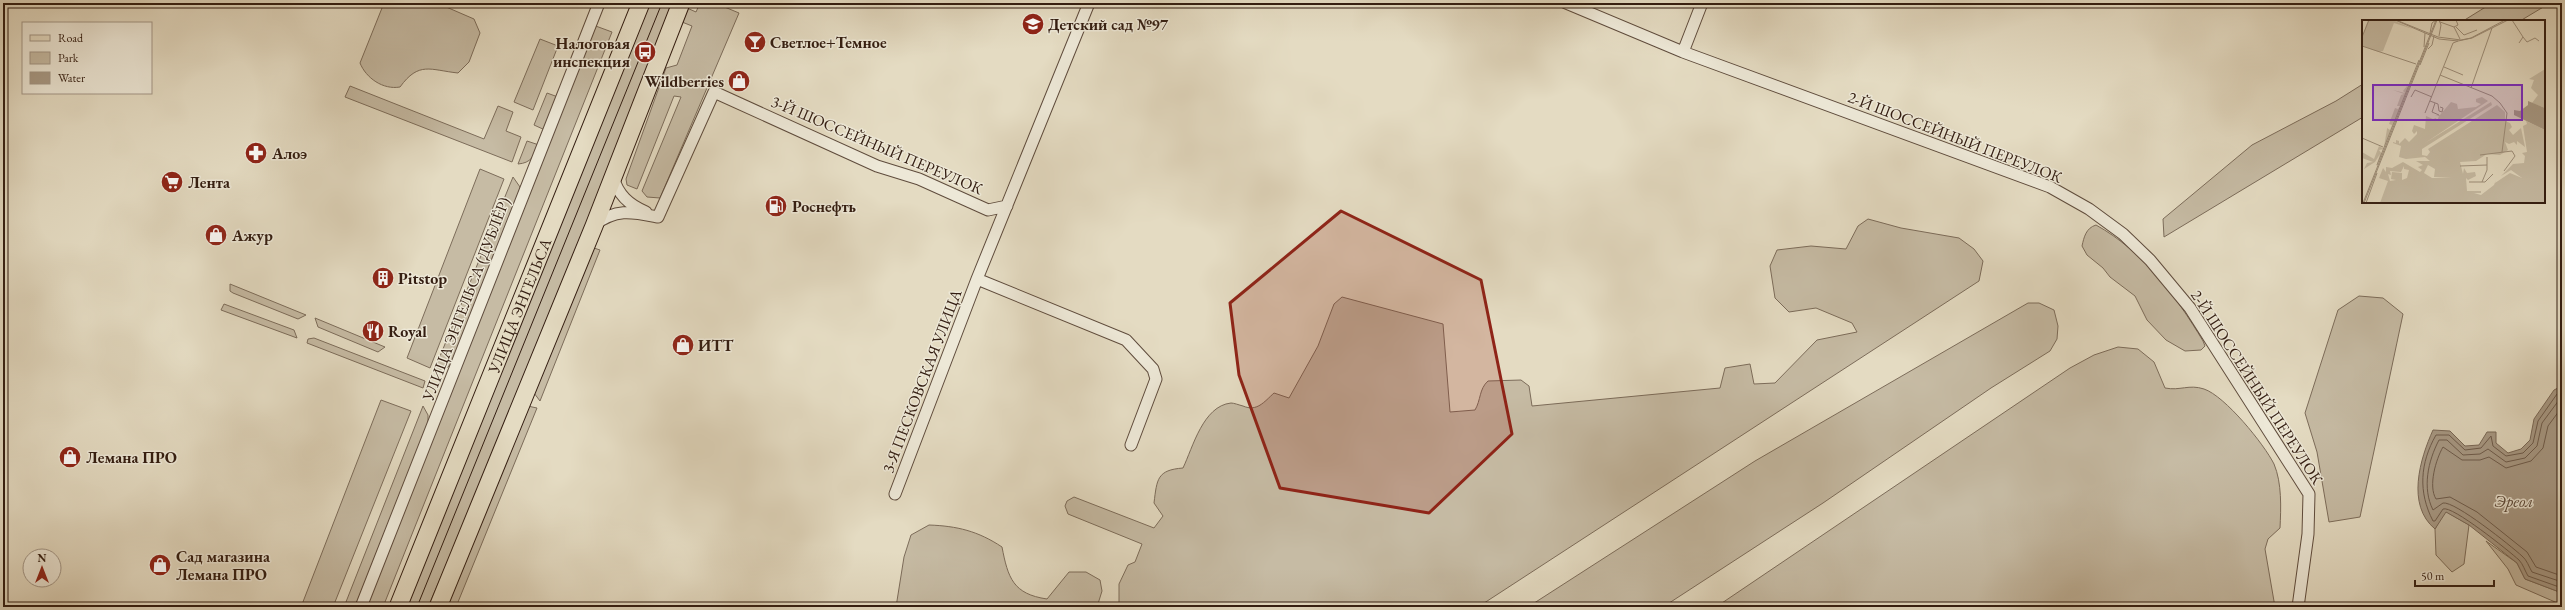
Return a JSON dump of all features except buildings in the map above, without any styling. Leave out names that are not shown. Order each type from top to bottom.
[{"type":"main road","name":"УЛИЦА ЭНГЕЛЬСА","points":[[398,607],[641,3]]},
{"type":"main road","points":[[438,607],[594,226],[612,176],[681,3]]},
{"type":"street","name":"УЛИЦА ЭНГЕЛЬСА (ДУБЛЁР)","points":[[361,607],[599,3]]},
{"type":"street","name":"3-Я ПЕСКОВСКАЯ УЛИЦА","points":[[895,494],[977,279],[1089,3]]},
{"type":"street","name":"2-Й ШОССЕЙНЫЙ ПЕРЕУЛОК","points":[[1566,3],[1683,52],[2050,187],[2089,209],[2123,234],[2150,260],[2190,308],[2309,494],[2308,534],[2298,607]]},
{"type":"street","points":[[1683,52],[1702,3]]},
{"type":"street","name":"3-Й ШОССЕЙНЫЙ ПЕРЕУЛОК","points":[[658,217],[714,92],[878,166],[919,179],[988,210],[1007,206]]},
{"type":"street","points":[[612,176],[616,187],[631,204],[658,217]]},
{"type":"street","points":[[594,226],[614,213],[622,212],[658,217]]},
{"type":"street","name":"3-Я ПЕСКОВСКАЯ УЛИЦА","points":[[977,279],[1126,340],[1153,369],[1156,380],[1131,445]]},
{"type":"highlighted area","points":[[1341,211],[1481,280],[1512,434],[1429,513],[1280,488],[1239,375],[1230,303]]},
{"type":"green space","points":[[384,3],[437,3],[474,19],[480,33],[469,62],[458,73],[432,69],[419,70],[413,73],[400,87],[387,87],[376,82],[366,74],[360,63]]},
{"type":"green space","points":[[645,3],[676,3],[520,393],[428,607],[404,607]]},
{"type":"green space","points":[[700,3],[715,3],[739,13],[660,198],[647,197],[642,191],[681,97],[674,96],[637,189],[627,185],[626,179],[666,68],[677,65],[692,26],[682,22],[687,8],[696,12]]},
{"type":"green space","points":[[2492,3],[2550,3],[2522,20],[2465,20]]},
{"type":"green space","points":[[593,25],[612,32],[383,607],[363,607]]},
{"type":"green space","points":[[540,39],[558,46],[533,110],[514,102]]},
{"type":"green space","points":[[2362,85],[2362,118],[2164,237],[2163,219],[2252,145],[2336,101]]},
{"type":"green space","points":[[350,86],[484,139],[498,106],[513,112],[506,131],[521,137],[512,162],[345,97]]},
{"type":"green space","points":[[547,93],[558,97],[545,130],[534,125]]},
{"type":"green space","points":[[527,141],[539,145],[532,158],[526,162],[518,164]]},
{"type":"green space","points":[[480,169],[504,179],[430,368],[407,358]]},
{"type":"green space","points":[[513,177],[520,187],[521,193],[453,361],[448,367],[434,371]]},
{"type":"green space","points":[[1868,219],[1901,228],[1959,238],[1974,249],[1983,261],[1979,281],[1478,607],[1119,607],[1119,584],[1128,565],[1135,562],[1142,544],[1068,514],[1065,506],[1067,501],[1074,497],[1154,528],[1163,516],[1154,503],[1156,488],[1160,477],[1168,471],[1183,468],[1195,439],[1206,419],[1213,411],[1221,406],[1231,403],[1252,408],[1263,403],[1274,393],[1289,398],[1318,346],[1334,304],[1342,297],[1443,324],[1450,412],[1475,410],[1483,388],[1488,381],[1521,380],[1529,386],[1532,406],[1720,388],[1725,368],[1750,364],[1754,384],[1775,383],[1817,340],[1857,332],[1852,323],[1816,308],[1789,312],[1775,298],[1770,266],[1777,250],[1811,246],[1846,249],[1858,226]]},
{"type":"green space","points":[[2096,225],[2129,248],[2170,291],[2203,341],[2205,346],[2201,350],[2185,351],[2166,340],[2147,320],[2135,296],[2110,277],[2103,268],[2087,255],[2082,246],[2084,239],[2090,228]]},
{"type":"green space","points":[[588,246],[600,250],[540,401],[531,389]]},
{"type":"green space","points":[[230,284],[306,315],[298,319],[233,293],[230,291]]},
{"type":"green space","points":[[2359,296],[2383,298],[2403,314],[2360,517],[2329,522],[2317,452],[2305,413],[2338,310]]},
{"type":"green space","points":[[2028,303],[2039,303],[2054,310],[2058,326],[2057,339],[2050,351],[1991,388],[1823,503],[1663,607],[1528,607],[1755,461]]},
{"type":"green space","points":[[224,304],[294,330],[297,338],[221,310]]},
{"type":"green space","points":[[315,318],[385,347],[378,352],[318,327]]},
{"type":"green space","points":[[314,338],[425,381],[423,388],[307,343],[308,339]]},
{"type":"green space","points":[[2118,347],[2138,349],[2154,362],[2165,388],[2199,388],[2213,393],[2233,411],[2253,433],[2269,455],[2277,471],[2281,512],[2280,528],[2268,539],[2265,549],[2275,607],[1716,607],[2070,368],[2094,355]]},
{"type":"green space","points":[[381,400],[411,411],[333,607],[301,607]]},
{"type":"green space","points":[[523,405],[537,408],[456,607],[443,607]]},
{"type":"green space","points":[[423,406],[428,415],[428,423],[355,607],[344,607]]},
{"type":"green space","points":[[2445,511],[2469,525],[2464,564],[2452,572],[2436,555],[2435,529]]},
{"type":"green space","points":[[929,525],[967,530],[976,533],[1002,547],[1007,568],[1014,583],[1019,589],[1036,597],[1047,599],[1069,572],[1086,572],[1100,580],[1102,591],[1097,607],[896,607],[904,557],[911,535]]},
{"type":"green space","points":[[2486,541],[2517,563],[2525,579],[2562,593],[2562,605],[2516,585],[2508,569]]},
{"type":"water","name":"Эреол","points":[[2562,386],[2562,593],[2525,579],[2517,563],[2469,525],[2446,512],[2435,529],[2426,519],[2421,507],[2418,495],[2418,481],[2424,454],[2433,430],[2450,431],[2465,446],[2479,445],[2487,432],[2496,432],[2496,443],[2508,453],[2521,449],[2530,440],[2534,419],[2554,390]]},
{"type":"tram line","points":[[417,607],[662,3]]},
{"type":"place","name":"Детский сад №97","points":[[1033,24]]},
{"type":"place","name":"Светлое+Темное","points":[[755,42]]},
{"type":"place","name":"Налоговая инспекция","points":[[645,52]]},
{"type":"place","name":"Wildberries","points":[[739,81]]},
{"type":"place","name":"Алоэ","points":[[256,153]]},
{"type":"place","name":"Лента","points":[[172,182]]},
{"type":"place","name":"Роснефть","points":[[776,206]]},
{"type":"place","name":"Ажур","points":[[216,235]]},
{"type":"place","name":"Pitstop","points":[[383,278]]},
{"type":"place","name":"Royal","points":[[373,331]]},
{"type":"place","name":"ИТТ","points":[[683,345]]},
{"type":"place","name":"Лемана ПРО","points":[[70,457]]},
{"type":"place","name":"Сад магазина Лемана ПРО","points":[[160,565]]}]
